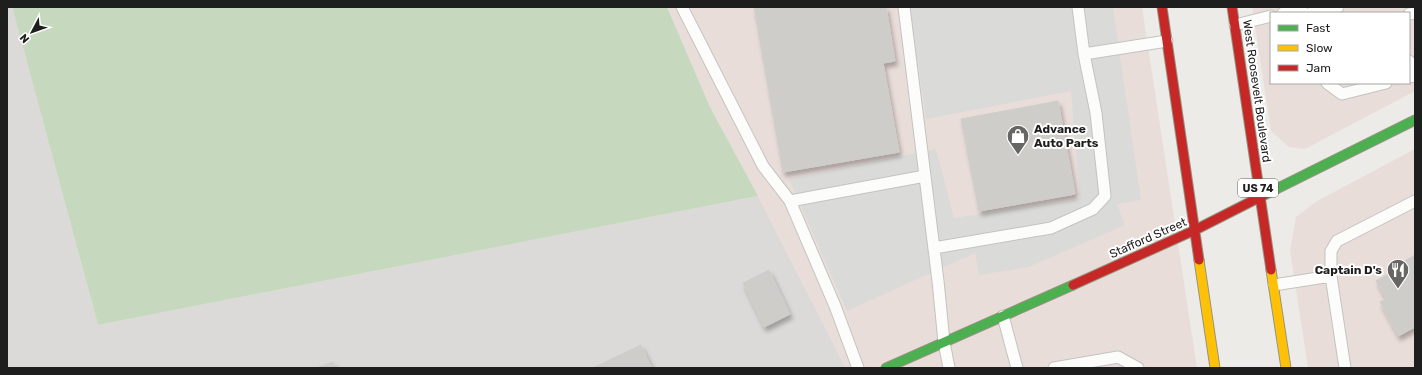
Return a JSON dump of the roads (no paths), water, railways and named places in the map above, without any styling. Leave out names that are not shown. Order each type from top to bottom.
[{"type":"main road","points":[[1162,7],[1215,368]]},
{"type":"main road","name":"West Roosevelt Boulevard","points":[[1232,7],[1286,368]]},
{"type":"main road","name":"Stafford Street","points":[[886,368],[1195,230],[1415,120]]},
{"type":"lane","points":[[682,7],[763,166],[790,201],[835,306],[858,368]]},
{"type":"lane","points":[[904,7],[934,248],[944,342],[949,368]]},
{"type":"lane","points":[[934,248],[1051,228],[1092,209],[1105,196],[1096,113],[1084,54],[1078,7]]},
{"type":"lane","points":[[1316,12],[1338,7]]},
{"type":"lane","points":[[1287,12],[1295,10],[1301,12]]},
{"type":"lane","points":[[1235,24],[1270,16]]},
{"type":"lane","points":[[1084,54],[1167,42]]},
{"type":"lane","points":[[1410,64],[1415,76]]},
{"type":"lane","points":[[1328,84],[1342,94],[1382,84]]},
{"type":"lane","points":[[790,201],[925,176]]},
{"type":"lane","points":[[1345,368],[1331,276],[1331,251],[1337,241],[1415,201]]},
{"type":"lane","points":[[1274,285],[1331,276]]},
{"type":"lane","points":[[1003,316],[1017,368]]},
{"type":"lane","points":[[1054,368],[1118,357],[1138,368]]},
{"type":"place","name":"Advance Auto Parts","points":[[1018,156]]},
{"type":"place","name":"Captain D's","points":[[1398,290]]}]
